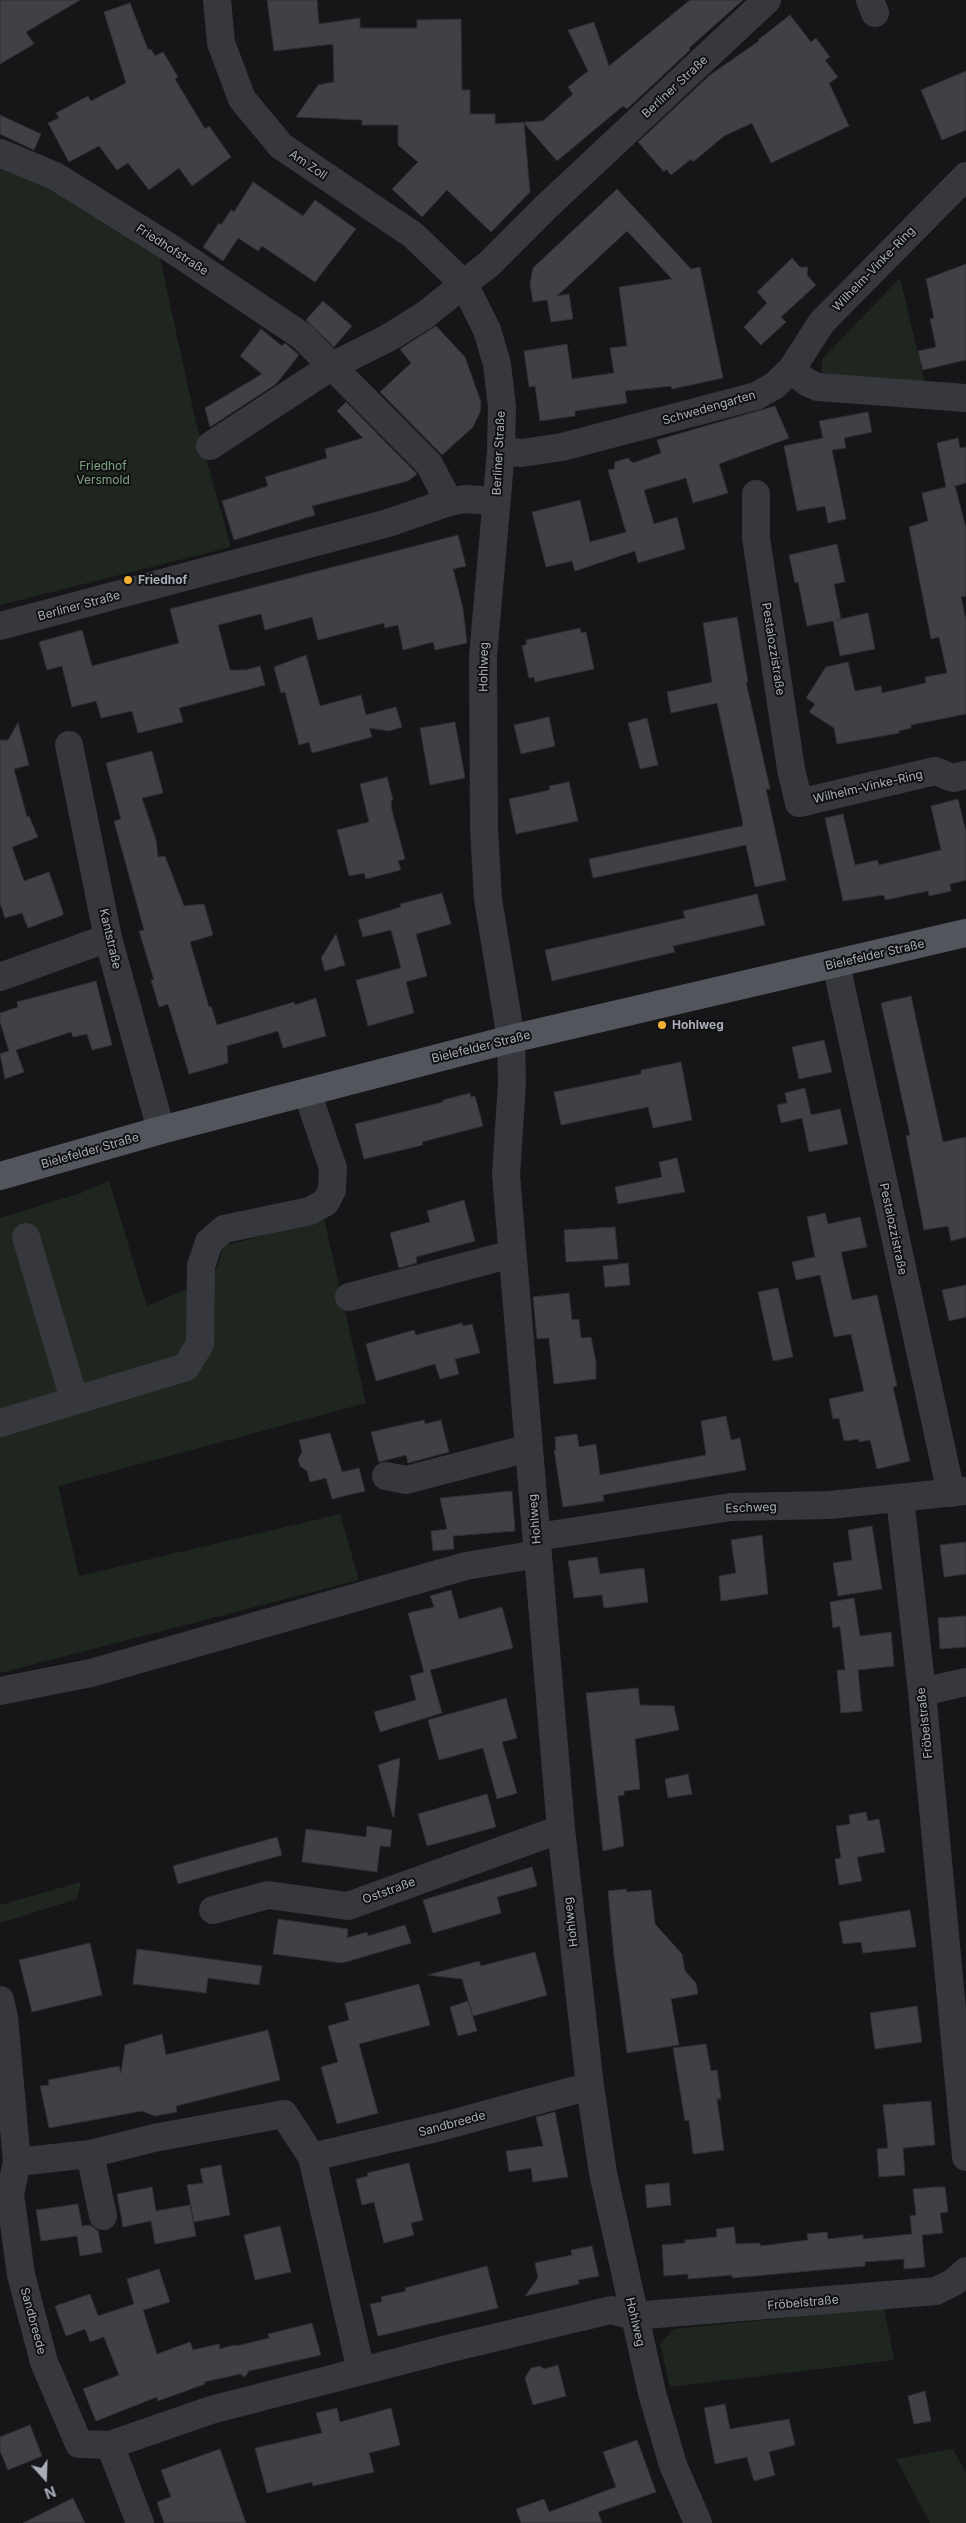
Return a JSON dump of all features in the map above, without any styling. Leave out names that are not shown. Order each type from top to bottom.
[{"type":"main road","name":"Bielefelder Straße","points":[[0,1176],[161,1130],[510,1039],[966,933]]},
{"type":"street","name":"Am Zoll","points":[[217,0],[221,43],[242,99],[281,146],[413,235],[464,284]]},
{"type":"street","name":"Berliner Straße","points":[[0,626],[388,524],[449,502],[465,499],[496,501],[501,451],[502,407],[496,364],[487,330],[464,284],[490,263],[546,206],[767,0]]},
{"type":"street","name":"Friedhofstraße","points":[[0,153],[55,176],[169,247],[302,336],[429,464],[449,502]]},
{"type":"street","name":"Wilhelm-Vinke-Ring","points":[[791,370],[822,322],[966,176]]},
{"type":"street","points":[[210,446],[332,366],[403,329],[464,284]]},
{"type":"street","points":[[791,370],[808,383],[818,387],[966,398]]},
{"type":"street","name":"Schwedengarten","points":[[501,451],[522,453],[562,448],[699,412],[756,396],[774,386],[791,370]]},
{"type":"street","name":"Pestalozzistraße","points":[[756,494],[756,538],[791,769],[799,803]]},
{"type":"street","name":"Hohlweg","points":[[496,501],[483,656],[484,829],[488,899],[510,1039],[512,1082],[506,1175],[561,1829],[590,2086],[603,2173],[652,2393],[674,2465],[698,2523]]},
{"type":"street","name":"Kantstraße","points":[[70,745],[108,938],[161,1130]]},
{"type":"street","name":"Wilhelm-Vinke-Ring","points":[[799,803],[935,771],[953,778],[966,775]]},
{"type":"street","points":[[0,977],[108,938]]},
{"type":"street","name":"Pestalozzistraße","points":[[836,964],[958,1492]]},
{"type":"street","points":[[0,1423],[186,1367],[200,1344],[201,1266],[209,1242],[224,1229],[310,1211],[326,1202],[332,1190],[333,1168],[307,1092]]},
{"type":"street","points":[[26,1237],[74,1400]]},
{"type":"street","points":[[349,1297],[512,1254]]},
{"type":"street","points":[[386,1476],[406,1480],[529,1448]]},
{"type":"street","name":"Eschweg","points":[[0,1690],[92,1673],[538,1546],[731,1507],[830,1505],[958,1492]]},
{"type":"street","name":"Fröbelstraße","points":[[900,1498],[922,1692],[956,1946],[966,2157]]},
{"type":"street","points":[[922,1692],[966,1682]]},
{"type":"street","name":"Oststraße","points":[[213,1910],[268,1895],[348,1906],[561,1829]]},
{"type":"street","name":"Sandbreede","points":[[0,2000],[4,2017],[18,2162],[10,2194],[19,2266],[44,2362],[79,2444],[110,2445],[211,2410],[361,2371],[612,2310],[634,2316]]},
{"type":"street","name":"Sandbreede","points":[[312,2157],[444,2126],[590,2086]]},
{"type":"street","points":[[18,2162],[90,2154],[154,2138],[284,2114],[312,2157],[361,2371]]},
{"type":"street","points":[[90,2154],[102,2216]]},
{"type":"street","name":"Fröbelstraße","points":[[634,2316],[936,2291],[954,2282],[966,2271]]},
{"type":"street","points":[[110,2445],[140,2523]]},
{"type":"green space","name":"Friedhof Versmold","points":[[0,164],[23,172],[158,249],[196,423],[231,547],[0,605]]},
{"type":"green space","points":[[900,278],[926,387],[832,379],[821,371],[823,358]]},
{"type":"green space","points":[[109,1181],[147,1306],[213,1278],[224,1246],[324,1219],[366,1403],[58,1486],[79,1576],[340,1514],[359,1580],[0,1673],[0,1218],[81,1193]]},
{"type":"green space","points":[[81,1882],[77,1899],[0,1923],[0,1905]]},
{"type":"green space","points":[[884,2308],[894,2360],[670,2387],[660,2344],[674,2329]]},
{"type":"green space","points":[[953,2449],[966,2473],[966,2523],[930,2523],[896,2459]]},
{"type":"building","points":[[0,0],[80,0],[26,32],[34,44],[0,64]]},
{"type":"building","points":[[267,0],[317,0],[319,24],[360,18],[360,28],[417,28],[417,20],[461,19],[462,90],[470,90],[470,114],[495,114],[495,124],[543,121],[573,94],[568,87],[588,71],[568,30],[594,22],[609,66],[690,0],[743,0],[689,48],[690,50],[627,109],[623,106],[557,161],[524,123],[530,192],[491,232],[447,190],[422,217],[392,189],[418,162],[398,145],[398,125],[362,125],[362,120],[296,117],[318,85],[334,82],[333,44],[274,51]]},
{"type":"building","points":[[130,3],[148,50],[151,49],[155,56],[163,52],[178,77],[175,79],[205,129],[209,126],[231,157],[192,186],[179,168],[149,190],[128,163],[117,170],[99,146],[69,162],[48,123],[59,118],[56,113],[88,96],[91,101],[126,83],[104,12]]},
{"type":"building","points":[[790,15],[811,42],[816,38],[830,57],[825,60],[838,77],[829,83],[849,126],[771,163],[752,123],[724,136],[693,162],[691,159],[671,175],[666,169],[664,172],[638,142],[710,75],[759,41]]},
{"type":"building","points":[[966,71],[966,130],[942,140],[921,90]]},
{"type":"building","points":[[0,115],[41,134],[34,150],[0,134]]},
{"type":"building","points":[[253,182],[303,216],[315,200],[356,229],[315,282],[262,246],[258,251],[238,238],[223,261],[203,247],[219,223],[221,225],[231,210],[234,212]]},
{"type":"building","points":[[617,189],[691,269],[700,267],[723,378],[672,389],[671,386],[625,391],[627,403],[575,411],[575,416],[540,421],[535,386],[529,387],[524,351],[567,344],[572,379],[614,373],[610,348],[627,346],[619,287],[672,279],[627,231],[557,296],[569,294],[573,319],[551,322],[547,300],[533,302],[530,284],[533,268]]},
{"type":"building","points":[[792,258],[800,267],[808,267],[807,275],[816,285],[781,317],[786,322],[761,345],[744,327],[767,303],[757,292]]},
{"type":"building","points":[[966,264],[966,360],[923,370],[918,351],[936,347],[930,319],[934,318],[926,279]]},
{"type":"building","points":[[323,301],[352,326],[334,347],[306,320]]},
{"type":"building","points":[[436,326],[465,357],[481,402],[480,412],[473,427],[442,455],[380,392],[411,363],[400,349]]},
{"type":"building","points":[[261,329],[282,346],[285,343],[299,355],[276,384],[210,427],[205,408],[262,374],[240,356]]},
{"type":"building","points":[[346,402],[417,474],[408,481],[312,506],[315,515],[234,540],[222,501],[268,486],[265,477],[327,458],[325,449],[363,438],[337,411]]},
{"type":"building","points":[[775,406],[789,438],[719,464],[728,493],[693,503],[686,478],[644,490],[654,524],[677,517],[685,549],[638,563],[635,551],[575,571],[572,561],[546,567],[532,512],[580,500],[590,542],[626,532],[608,470],[614,469],[615,462],[628,458],[633,463],[661,453],[657,440]]},
{"type":"building","points":[[868,412],[872,432],[844,438],[846,448],[832,450],[846,519],[828,523],[825,506],[797,511],[784,446],[823,438],[819,421]]},
{"type":"building","points":[[958,438],[960,448],[966,447],[966,483],[955,486],[966,528],[966,596],[961,597],[966,620],[966,714],[911,725],[911,728],[899,731],[899,733],[837,744],[834,728],[809,712],[815,704],[806,698],[826,667],[848,662],[855,691],[881,686],[882,693],[926,683],[925,677],[947,673],[939,637],[931,639],[909,527],[928,521],[922,493],[946,487],[937,443]]},
{"type":"building","points":[[458,535],[466,566],[453,569],[463,609],[467,643],[435,650],[433,642],[403,650],[398,625],[385,628],[384,623],[318,640],[312,617],[265,630],[261,614],[218,625],[230,670],[246,670],[260,666],[265,685],[179,708],[183,722],[138,733],[132,711],[101,718],[96,701],[72,707],[62,666],[47,670],[39,642],[82,630],[92,666],[179,643],[170,609]]},
{"type":"building","points":[[837,544],[845,582],[834,584],[841,619],[868,613],[875,649],[840,656],[833,621],[807,626],[798,582],[795,583],[789,555]]},
{"type":"building","points":[[737,617],[748,682],[746,682],[770,789],[766,789],[786,880],[755,887],[746,845],[593,878],[589,859],[742,826],[743,823],[717,703],[671,713],[667,692],[712,682],[703,623]]},
{"type":"building","points":[[580,628],[581,633],[586,632],[594,669],[535,682],[534,677],[529,678],[522,646],[527,644],[526,640]]},
{"type":"building","points":[[306,655],[320,706],[361,695],[366,715],[396,707],[402,727],[389,731],[369,728],[372,737],[312,753],[309,742],[299,745],[285,692],[281,693],[274,667]]},
{"type":"building","points":[[549,717],[555,746],[521,754],[514,725]]},
{"type":"building","points":[[647,718],[658,765],[640,769],[628,723]]},
{"type":"building","points":[[455,722],[465,778],[430,785],[420,728]]},
{"type":"building","points":[[18,723],[29,765],[14,769],[27,817],[29,816],[38,837],[12,847],[24,881],[49,872],[63,912],[63,915],[28,928],[22,913],[5,918],[0,903],[0,740],[8,740]]},
{"type":"building","points":[[152,751],[163,793],[142,798],[156,840],[158,857],[165,856],[184,906],[204,904],[213,935],[190,942],[209,1007],[211,1006],[217,1025],[294,1002],[295,1005],[316,998],[326,1036],[283,1048],[278,1031],[227,1046],[228,1063],[189,1074],[168,1004],[159,1007],[151,980],[154,980],[139,931],[144,930],[114,821],[121,819],[106,763]]},
{"type":"building","points":[[387,777],[393,800],[391,801],[392,811],[405,859],[398,861],[401,870],[366,879],[364,873],[349,876],[337,830],[369,822],[360,784]]},
{"type":"building","points":[[569,782],[578,821],[516,834],[509,799],[550,790],[549,786]]},
{"type":"building","points":[[958,799],[966,832],[966,880],[950,884],[951,891],[929,896],[928,891],[885,900],[884,895],[843,901],[825,818],[843,814],[855,865],[877,860],[879,865],[941,850],[931,806]]},
{"type":"building","points":[[442,893],[451,924],[416,934],[427,976],[406,982],[414,1013],[368,1026],[356,980],[401,968],[391,930],[363,937],[358,920],[401,907],[400,904]]},
{"type":"building","points":[[757,894],[765,925],[673,946],[675,952],[552,981],[545,950],[685,918],[683,911]]},
{"type":"building","points":[[336,934],[345,965],[325,971],[321,958]]},
{"type":"building","points":[[96,981],[112,1045],[92,1050],[87,1034],[73,1037],[71,1032],[16,1050],[24,1072],[5,1079],[0,1054],[9,1051],[0,1022],[0,1013],[18,1007],[17,1002]]},
{"type":"building","points":[[911,996],[943,1142],[966,1137],[966,1237],[951,1241],[948,1226],[924,1230],[906,1136],[910,1135],[881,1003]]},
{"type":"building","points":[[824,1040],[832,1072],[799,1079],[792,1047]]},
{"type":"building","points":[[681,1062],[692,1120],[653,1128],[648,1107],[561,1125],[554,1092],[641,1074],[641,1070]]},
{"type":"building","points":[[805,1088],[811,1115],[840,1109],[848,1144],[809,1152],[802,1118],[781,1123],[777,1105],[787,1103],[785,1093]]},
{"type":"building","points":[[470,1093],[471,1097],[475,1096],[483,1126],[422,1142],[423,1145],[364,1159],[355,1124],[443,1102],[443,1100]]},
{"type":"building","points":[[677,1158],[685,1192],[618,1204],[615,1187],[662,1177],[659,1162]]},
{"type":"building","points":[[464,1200],[475,1241],[416,1257],[417,1263],[399,1268],[390,1233],[430,1222],[427,1211]]},
{"type":"building","points":[[825,1213],[828,1224],[860,1217],[867,1247],[841,1252],[852,1300],[877,1295],[897,1386],[893,1387],[910,1461],[877,1469],[870,1440],[859,1442],[859,1439],[844,1441],[839,1418],[833,1419],[829,1399],[864,1391],[851,1334],[834,1337],[820,1275],[796,1280],[792,1262],[815,1257],[807,1217]]},
{"type":"building","points":[[615,1227],[618,1259],[566,1262],[564,1230]]},
{"type":"building","points":[[628,1263],[630,1285],[605,1287],[603,1266]]},
{"type":"building","points":[[966,1285],[966,1317],[949,1321],[942,1290]]},
{"type":"building","points":[[778,1288],[793,1357],[773,1361],[758,1292]]},
{"type":"building","points":[[569,1293],[572,1320],[579,1319],[581,1338],[591,1337],[596,1362],[596,1379],[554,1384],[549,1338],[537,1339],[533,1297]]},
{"type":"building","points":[[462,1323],[463,1326],[472,1324],[480,1353],[455,1359],[459,1374],[440,1379],[435,1364],[376,1381],[366,1344],[414,1330],[416,1335]]},
{"type":"building","points":[[726,1416],[731,1440],[740,1438],[746,1470],[603,1495],[604,1501],[563,1507],[554,1450],[556,1450],[555,1437],[577,1434],[579,1447],[596,1444],[600,1475],[706,1455],[701,1421]]},
{"type":"building","points":[[424,1420],[425,1424],[441,1420],[449,1452],[408,1463],[406,1455],[379,1462],[371,1432]]},
{"type":"building","points":[[330,1433],[342,1472],[359,1468],[365,1491],[332,1499],[326,1478],[310,1482],[307,1471],[300,1466],[298,1459],[302,1452],[299,1440]]},
{"type":"building","points":[[512,1491],[515,1531],[453,1536],[454,1549],[433,1551],[431,1531],[447,1529],[440,1498]]},
{"type":"building","points":[[872,1526],[882,1589],[838,1596],[833,1563],[852,1560],[848,1530]]},
{"type":"building","points":[[762,1535],[768,1594],[721,1601],[719,1576],[736,1573],[731,1540]]},
{"type":"building","points":[[966,1542],[966,1574],[944,1577],[940,1545]]},
{"type":"building","points":[[597,1557],[600,1574],[644,1568],[648,1602],[604,1608],[602,1595],[574,1598],[568,1561]]},
{"type":"building","points":[[451,1590],[459,1619],[502,1607],[513,1648],[430,1670],[442,1713],[380,1732],[374,1712],[416,1700],[410,1676],[424,1672],[408,1613],[434,1607],[430,1596]]},
{"type":"building","points":[[854,1598],[860,1636],[891,1632],[894,1666],[858,1670],[862,1711],[841,1713],[837,1670],[845,1670],[840,1626],[833,1628],[830,1602]]},
{"type":"building","points":[[966,1616],[966,1647],[940,1649],[938,1618]]},
{"type":"building","points":[[638,1688],[640,1705],[674,1706],[679,1730],[635,1739],[640,1789],[624,1791],[624,1795],[618,1796],[624,1846],[603,1851],[586,1693]]},
{"type":"building","points":[[506,1698],[517,1738],[502,1742],[517,1793],[497,1799],[483,1748],[439,1760],[428,1720]]},
{"type":"building","points":[[400,1758],[394,1817],[393,1817],[378,1765]]},
{"type":"building","points":[[688,1774],[692,1794],[668,1798],[665,1779]]},
{"type":"building","points":[[487,1794],[496,1827],[427,1846],[418,1814]]},
{"type":"building","points":[[866,1812],[868,1821],[879,1819],[885,1852],[857,1857],[862,1881],[839,1885],[835,1859],[841,1858],[836,1826],[850,1824],[849,1815]]},
{"type":"building","points":[[367,1826],[392,1830],[390,1847],[380,1846],[377,1872],[302,1862],[306,1829],[366,1837]]},
{"type":"building","points":[[277,1837],[282,1855],[178,1884],[173,1866]]},
{"type":"building","points":[[532,1867],[537,1886],[497,1897],[501,1913],[433,1933],[423,1900]]},
{"type":"building","points":[[626,1889],[627,1892],[651,1890],[655,1924],[682,1954],[685,1971],[696,1983],[698,1994],[671,1999],[679,2045],[627,2053],[614,1956],[608,1891]]},
{"type":"building","points":[[910,1910],[916,1947],[863,1953],[861,1942],[843,1944],[839,1922]]},
{"type":"building","points":[[278,1919],[348,1929],[347,1938],[367,1932],[368,1936],[405,1925],[411,1943],[342,1963],[273,1954]]},
{"type":"building","points":[[90,1943],[102,1995],[32,2012],[19,1960]]},
{"type":"building","points":[[137,1949],[262,1966],[259,1985],[208,1978],[206,1993],[133,1984]]},
{"type":"building","points":[[535,1952],[547,1995],[473,2016],[462,1979],[428,1975],[479,1961],[481,1966]]},
{"type":"building","points":[[419,1984],[430,2025],[359,2044],[378,2113],[337,2124],[321,2067],[338,2062],[328,2026],[349,2020],[345,2003]]},
{"type":"building","points":[[468,2001],[477,2031],[458,2036],[450,2007]]},
{"type":"building","points":[[917,2006],[922,2042],[875,2049],[870,2013]]},
{"type":"building","points":[[268,2030],[280,2080],[176,2106],[177,2112],[155,2116],[142,2111],[49,2128],[40,2086],[49,2085],[48,2080],[119,2066],[121,2073],[125,2045],[162,2034],[166,2055]]},
{"type":"building","points":[[706,2044],[711,2071],[717,2070],[721,2099],[717,2099],[724,2150],[693,2154],[689,2120],[685,2121],[673,2048]]},
{"type":"building","points":[[931,2101],[935,2145],[903,2148],[905,2175],[879,2177],[877,2149],[888,2148],[883,2105]]},
{"type":"building","points":[[555,2112],[568,2177],[533,2182],[531,2168],[509,2172],[506,2151],[543,2146],[536,2117]]},
{"type":"building","points":[[409,2163],[423,2220],[411,2223],[414,2235],[384,2243],[374,2202],[362,2205],[356,2179],[368,2176],[367,2173]]},
{"type":"building","points":[[221,2165],[230,2215],[194,2222],[187,2185],[203,2183],[200,2169]]},
{"type":"building","points":[[669,2183],[671,2205],[647,2208],[645,2185]]},
{"type":"building","points":[[152,2187],[156,2211],[190,2205],[196,2236],[155,2244],[151,2221],[123,2227],[117,2194]]},
{"type":"building","points":[[945,2187],[948,2212],[940,2213],[943,2233],[922,2235],[925,2267],[904,2269],[904,2259],[865,2262],[865,2266],[732,2278],[732,2275],[688,2279],[688,2274],[664,2276],[662,2245],[685,2243],[685,2240],[717,2237],[716,2229],[734,2227],[736,2244],[760,2243],[760,2246],[808,2240],[807,2234],[827,2232],[828,2239],[863,2235],[863,2239],[912,2234],[910,2216],[916,2215],[913,2189]]},
{"type":"building","points":[[78,2204],[82,2226],[90,2225],[98,2231],[102,2252],[80,2256],[77,2236],[41,2241],[36,2210]]},
{"type":"building","points":[[280,2226],[291,2272],[255,2280],[244,2235]]},
{"type":"building","points":[[592,2246],[599,2276],[578,2280],[579,2284],[525,2296],[538,2278],[535,2263],[572,2255],[571,2250]]},
{"type":"building","points":[[487,2266],[498,2308],[378,2336],[370,2304],[382,2302],[381,2297],[406,2291],[405,2288]]},
{"type":"building","points":[[159,2269],[170,2302],[143,2310],[157,2354],[190,2342],[193,2350],[219,2344],[220,2349],[234,2345],[237,2346],[269,2338],[268,2334],[312,2323],[321,2355],[249,2371],[245,2377],[240,2374],[204,2382],[205,2384],[158,2401],[157,2397],[96,2421],[83,2389],[119,2375],[104,2337],[90,2342],[85,2329],[66,2336],[55,2306],[90,2294],[98,2316],[134,2304],[127,2279]]},
{"type":"building","points":[[558,2365],[566,2396],[533,2405],[525,2378],[531,2368],[540,2366],[544,2369]]},
{"type":"building","points":[[925,2391],[931,2421],[914,2424],[908,2396]]},
{"type":"building","points":[[725,2404],[730,2429],[789,2419],[795,2445],[769,2452],[775,2475],[754,2481],[747,2457],[715,2464],[704,2408]]},
{"type":"building","points":[[337,2408],[340,2422],[391,2408],[400,2445],[369,2453],[374,2472],[313,2486],[312,2482],[267,2493],[255,2448],[322,2433],[316,2413]]},
{"type":"building","points":[[30,2425],[42,2456],[8,2470],[0,2451],[0,2437]]},
{"type":"building","points":[[637,2440],[656,2492],[598,2512],[602,2523],[521,2523],[516,2509],[544,2499],[549,2512],[616,2487],[603,2452]]},
{"type":"building","points":[[220,2449],[246,2523],[164,2523],[157,2502],[171,2497],[161,2470]]},
{"type":"building","points":[[73,2498],[85,2523],[23,2523]]},
{"type":"place","name":"Friedhof","points":[[128,580]]},
{"type":"place","name":"Hohlweg","points":[[662,1025]]}]
